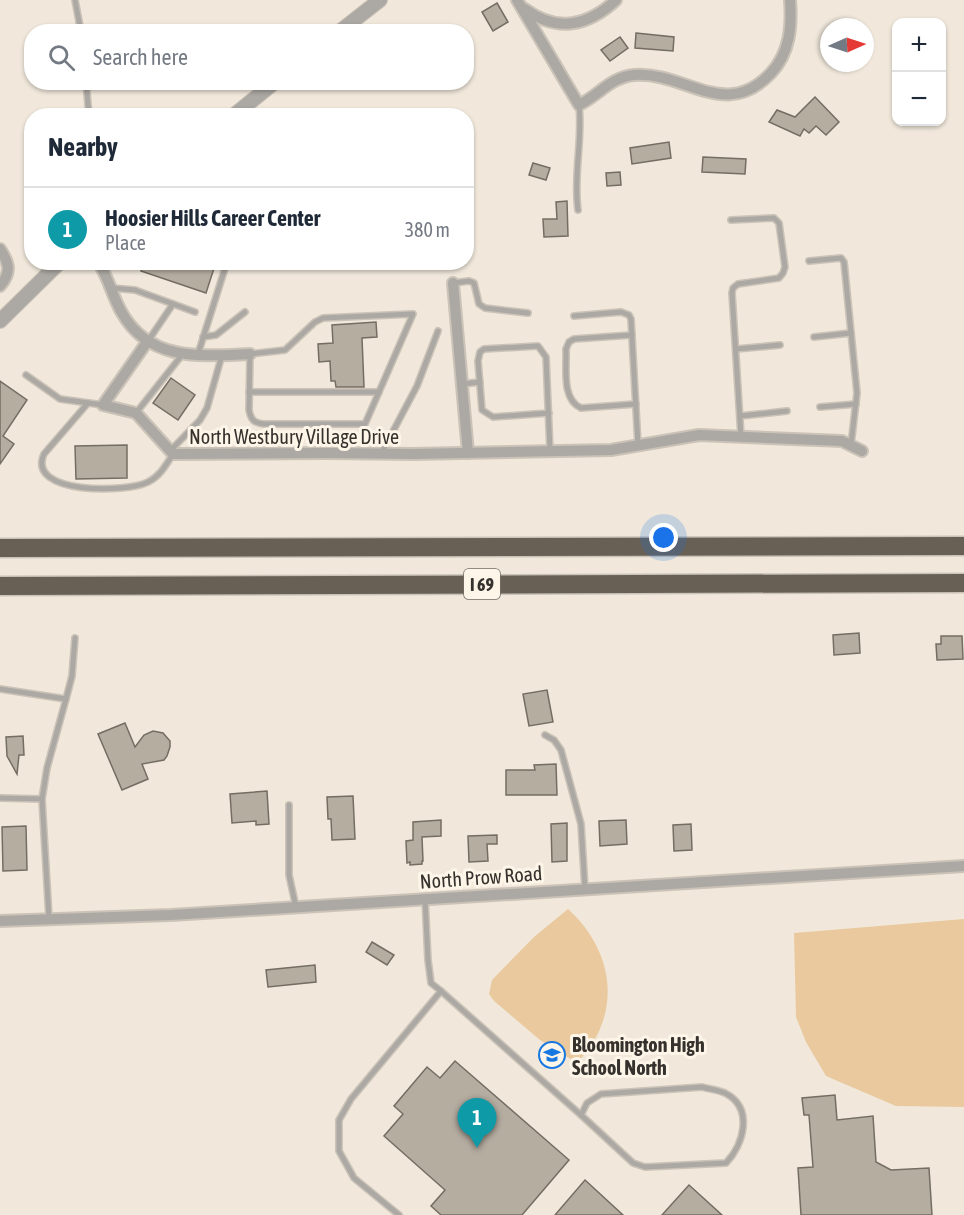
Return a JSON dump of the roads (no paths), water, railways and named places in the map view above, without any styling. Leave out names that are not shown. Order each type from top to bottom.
[{"type":"highway","name":"I 69","points":[[0,549],[964,546]]},
{"type":"highway","name":"I 69","points":[[0,586],[964,583]]},
{"type":"street","points":[[349,24],[380,0]]},
{"type":"street","points":[[519,4],[540,18],[566,24],[587,20],[602,12],[616,0]]},
{"type":"street","points":[[519,4],[579,105],[613,81],[638,75],[661,78],[704,91],[736,95],[760,84],[778,65],[788,43],[791,18],[790,0]]},
{"type":"street","points":[[242,108],[264,90]]},
{"type":"street","points":[[0,249],[8,262],[7,278],[0,286]]},
{"type":"street","points":[[0,321],[52,270]]},
{"type":"street","points":[[102,270],[121,312],[129,324],[147,342],[182,355],[250,354]]},
{"type":"street","points":[[453,283],[468,453]]},
{"type":"street","points":[[136,413],[103,405],[147,342]]},
{"type":"street","name":"North Westbury Village Drive","points":[[136,413],[172,453],[381,454],[610,450],[699,435],[842,441],[862,451]]},
{"type":"street","name":"North Prow Road","points":[[0,921],[171,915],[964,866]]},
{"type":"lane","points":[[75,0],[80,24]]},
{"type":"lane","points":[[87,90],[88,108]]},
{"type":"lane","points":[[578,210],[577,171],[581,122],[579,105]]},
{"type":"lane","points":[[731,220],[774,218],[779,223],[785,267],[779,278],[738,284],[732,293],[741,437]]},
{"type":"lane","points":[[809,261],[841,258],[844,262],[857,393],[851,445]]},
{"type":"lane","points":[[197,356],[224,270]]},
{"type":"lane","points":[[453,283],[469,281],[474,283],[479,304],[485,308],[528,314]]},
{"type":"lane","points":[[112,288],[135,290],[195,312]]},
{"type":"lane","points":[[147,342],[173,304]]},
{"type":"lane","points":[[203,337],[216,335],[245,312]]},
{"type":"lane","points":[[574,316],[621,312],[629,315],[631,319],[638,445]]},
{"type":"lane","points":[[413,314],[379,392],[367,421],[361,425],[256,423],[251,420],[249,410],[250,354],[285,350],[315,322],[323,318],[413,314]]},
{"type":"lane","points":[[381,454],[417,386],[438,331]]},
{"type":"lane","points":[[814,337],[851,333]]},
{"type":"lane","points":[[632,335],[574,339],[569,342],[567,349],[568,397],[574,405],[581,408],[636,404]]},
{"type":"lane","points":[[736,349],[780,345]]},
{"type":"lane","points":[[549,413],[493,417],[486,414],[482,410],[478,362],[480,352],[484,349],[538,346],[546,357],[549,413],[550,451]]},
{"type":"lane","points":[[136,413],[182,355]]},
{"type":"lane","points":[[88,403],[44,454],[42,465],[44,472],[50,478],[77,488],[137,486],[159,474],[172,453],[200,420],[207,408],[222,356]]},
{"type":"lane","points":[[26,375],[60,399],[103,405]]},
{"type":"lane","points":[[462,384],[480,382]]},
{"type":"lane","points":[[249,392],[379,392]]},
{"type":"lane","points":[[820,407],[856,404]]},
{"type":"lane","points":[[740,416],[788,411]]},
{"type":"lane","points":[[49,918],[42,799],[47,768],[72,676],[75,638]]},
{"type":"lane","points":[[0,689],[66,699]]},
{"type":"lane","points":[[545,735],[554,740],[561,750],[581,824],[585,889]]},
{"type":"lane","points":[[0,798],[42,799]]},
{"type":"lane","points":[[289,805],[289,875],[296,907]]},
{"type":"lane","points":[[425,899],[431,983],[633,1163],[645,1167],[726,1163],[734,1156],[744,1132],[738,1104],[725,1093],[702,1087],[600,1094],[587,1103],[581,1115]]},
{"type":"lane","points":[[399,1215],[354,1178],[339,1151],[339,1120],[351,1099],[441,991]]},
{"type":"place","name":"Bloomington High School North","points":[[552,1055]]},
{"type":"place","name":"Hoosier Hills Career Center","points":[[477,1148]]}]
